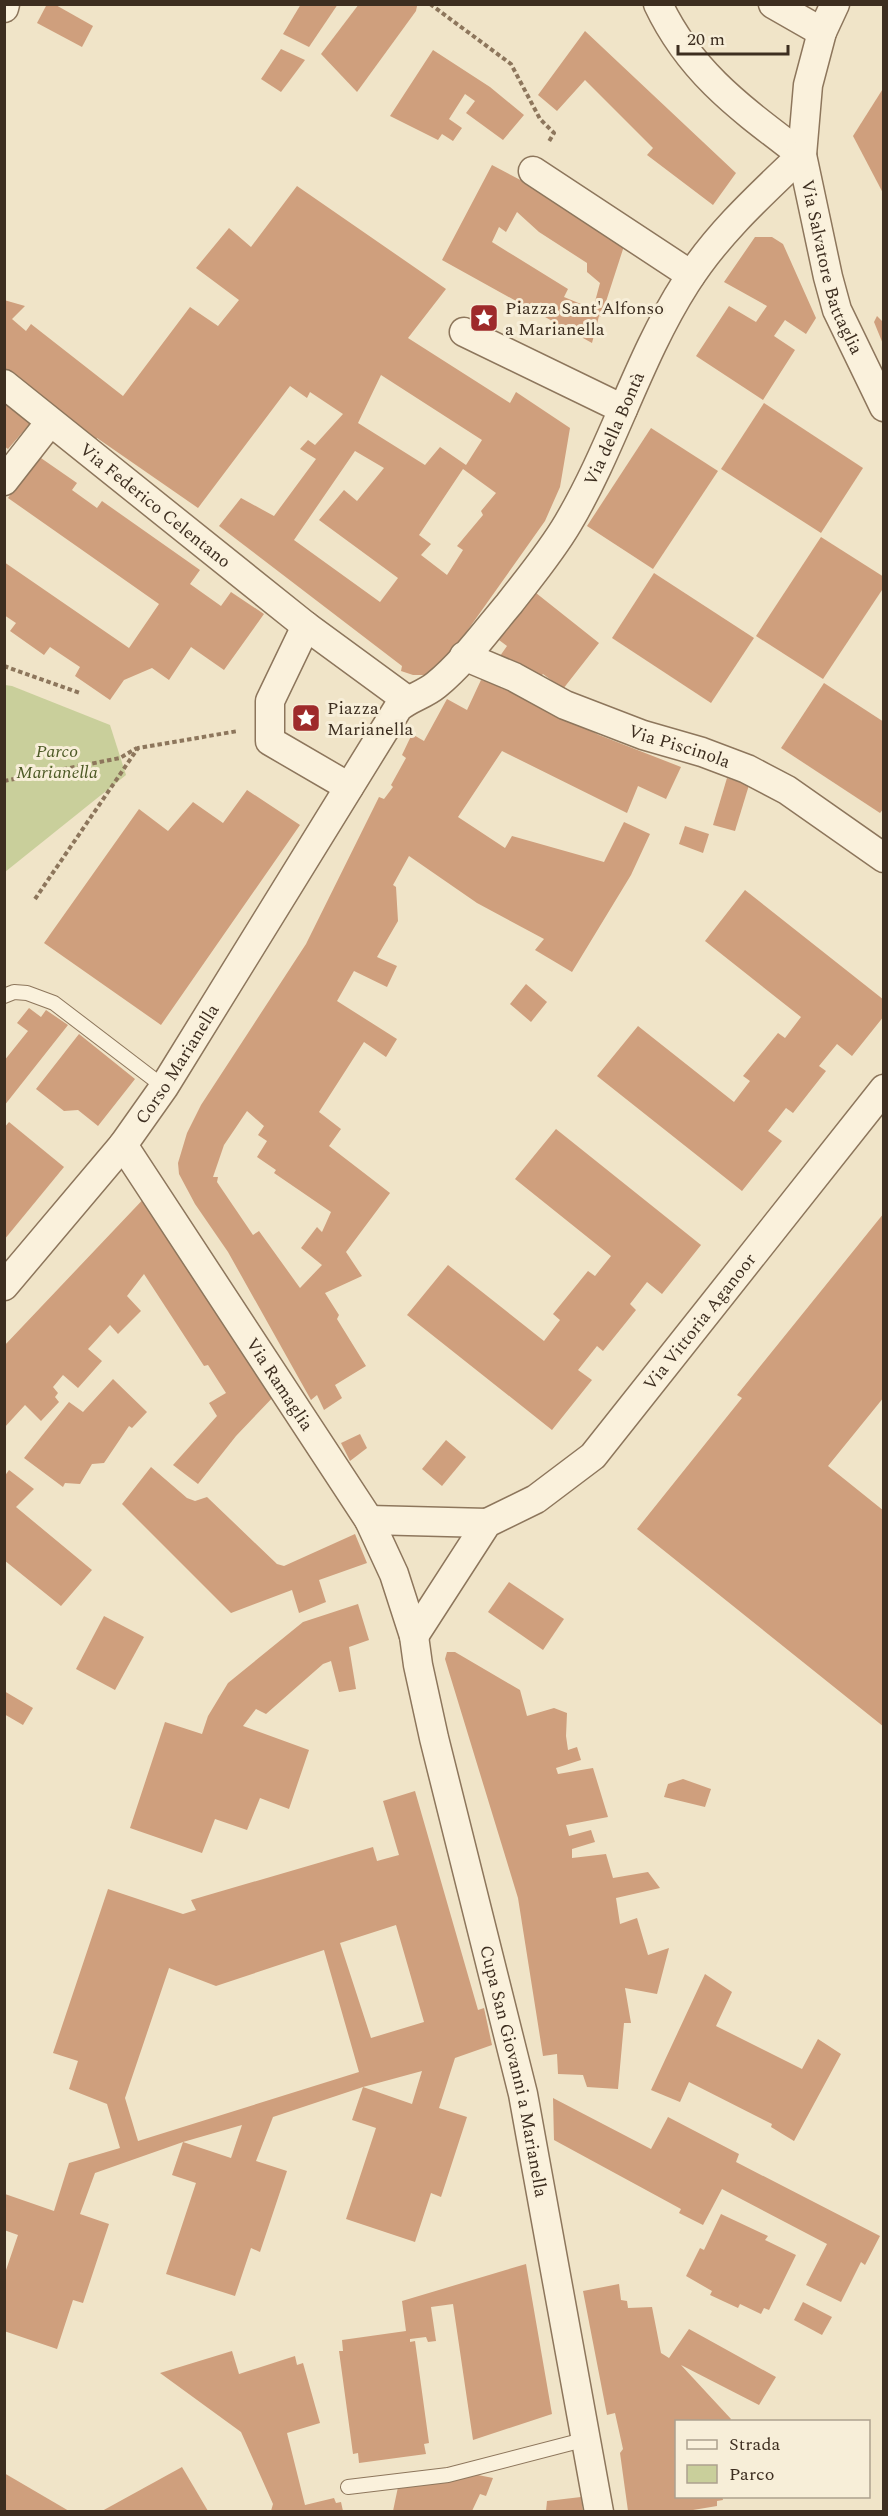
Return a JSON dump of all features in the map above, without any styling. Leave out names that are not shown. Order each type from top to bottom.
[{"type":"street","points":[[658,4],[670,29],[697,67],[738,106],[802,155]]},
{"type":"street","points":[[773,4],[822,32]]},
{"type":"street","name":"Via Salvatore Battaglia","points":[[835,4],[822,32],[807,85],[802,155],[837,310],[884,408]]},
{"type":"street","name":"Via della Bontà","points":[[414,698],[437,684],[464,656],[544,559],[568,523],[644,364],[691,275],[742,213],[802,155]]},
{"type":"street","points":[[533,171],[691,275]]},
{"type":"street","points":[[464,332],[623,410]]},
{"type":"street","name":"Via Federico Celentano","points":[[4,384],[306,626]]},
{"type":"street","points":[[4,481],[50,422]]},
{"type":"street","points":[[306,626],[414,698],[398,708],[349,787],[270,741],[270,701],[306,626]]},
{"type":"street","name":"Via Piscinola","points":[[464,656],[514,677],[565,705],[643,735],[702,752],[747,769],[787,790],[884,858]]},
{"type":"street","name":"Corso Marianella","points":[[4,1286],[123,1145],[164,1087],[349,787]]},
{"type":"street","name":"Via Vittoria Aganoor","points":[[369,1520],[487,1523],[536,1500],[593,1456],[884,1089]]},
{"type":"street","name":"Via Ramaglia","points":[[123,1145],[369,1520],[394,1574],[414,1635]]},
{"type":"street","points":[[414,1635],[487,1523]]},
{"type":"street","name":"Cupa San Giovanni a Marianella","points":[[414,1635],[434,1738],[523,2094],[599,2511]]},
{"type":"lane","points":[[4,996],[14,992],[27,993],[54,1003],[164,1087]]},
{"type":"lane","points":[[348,2487],[448,2475],[586,2439]]},
{"type":"path","points":[[430,4],[511,64],[540,119],[554,133],[533,171]]},
{"type":"path","points":[[4,666],[80,693]]},
{"type":"path","points":[[4,781],[120,758],[138,748],[270,726]]},
{"type":"path","points":[[35,899],[138,748]]},
{"type":"green space","name":"Parco Marianella","points":[[5,685],[110,725],[126,775],[5,872]]},
{"type":"building","points":[[47,4],[54,4],[93,26],[82,47],[37,23]]},
{"type":"building","points":[[301,4],[338,4],[309,47],[283,34]]},
{"type":"building","points":[[359,4],[417,6],[416,11],[357,92],[321,54]]},
{"type":"building","points":[[585,31],[736,173],[713,205],[647,155],[653,148],[585,80],[557,111],[538,95]]},
{"type":"building","points":[[281,49],[305,60],[281,92],[261,79]]},
{"type":"building","points":[[433,50],[490,87],[524,115],[503,140],[466,113],[475,101],[465,94],[449,119],[462,128],[453,141],[442,134],[438,140],[390,116]]},
{"type":"building","points":[[884,87],[884,195],[853,136]]},
{"type":"building","points":[[492,165],[574,208],[625,243],[601,317],[599,316],[592,343],[442,260]],"holes":[[[517,212],[539,232],[587,263],[587,272],[600,283],[593,309],[564,297],[568,289],[492,242],[499,227],[506,232]]]},
{"type":"building","points":[[297,186],[446,289],[408,338],[510,403],[516,392],[570,428],[560,487],[545,521],[438,672],[429,675],[413,675],[401,671],[402,666],[219,526],[241,498],[274,516],[316,459],[300,449],[308,440],[315,445],[343,414],[310,392],[307,398],[290,386],[198,508],[97,438],[93,443],[4,378],[4,300],[25,306],[12,319],[26,331],[31,324],[123,396],[190,307],[218,326],[239,300],[196,268],[229,228],[251,247]],"holes":[[[381,375],[482,440],[466,465],[440,447],[425,465],[358,423]],[[355,451],[384,468],[357,501],[344,490],[319,520],[398,578],[380,602],[294,540]],[[463,469],[496,493],[481,511],[483,515],[457,546],[463,550],[447,575],[421,555],[431,544],[419,535]]]},
{"type":"building","points":[[755,237],[772,237],[783,244],[816,318],[806,334],[785,320],[774,336],[795,350],[763,400],[696,356],[729,306],[756,322],[767,306],[724,282]]},
{"type":"building","points":[[877,316],[883,322],[883,344],[874,322]]},
{"type":"building","points":[[4,395],[34,419],[8,449],[4,446]]},
{"type":"building","points":[[764,403],[863,468],[821,533],[721,469]]},
{"type":"building","points":[[651,428],[718,471],[653,569],[587,526]]},
{"type":"building","points":[[38,456],[77,483],[72,490],[97,508],[102,501],[200,570],[190,584],[221,606],[231,592],[264,614],[224,670],[191,647],[169,680],[152,668],[124,680],[110,700],[75,676],[80,667],[50,647],[44,655],[10,631],[16,623],[4,615],[4,562],[129,648],[159,604],[8,498]]},
{"type":"building","points":[[821,537],[884,577],[884,587],[823,679],[756,636]]},
{"type":"building","points":[[654,573],[754,638],[711,703],[612,638]]},
{"type":"building","points":[[536,593],[599,643],[563,689],[543,674],[540,677],[500,656],[507,646],[499,640]]},
{"type":"building","points":[[481,680],[500,684],[501,688],[599,735],[681,767],[666,799],[638,786],[627,813],[502,751],[458,817],[505,848],[512,836],[604,862],[624,822],[650,834],[631,875],[572,972],[535,950],[544,939],[477,903],[409,856],[393,885],[396,887],[398,921],[377,957],[397,966],[387,987],[354,971],[337,1001],[397,1039],[386,1057],[364,1042],[319,1112],[341,1129],[329,1146],[390,1193],[346,1252],[362,1276],[325,1293],[339,1315],[337,1319],[366,1366],[335,1385],[342,1398],[324,1410],[317,1395],[311,1400],[228,1252],[195,1204],[179,1174],[178,1163],[187,1133],[201,1105],[306,944],[379,797],[384,799],[393,787],[391,785],[406,758],[402,755],[412,734],[424,741],[447,699],[467,710]],"holes":[[[247,1111],[264,1126],[258,1135],[267,1141],[257,1157],[276,1170],[274,1173],[331,1212],[322,1232],[317,1227],[301,1248],[322,1265],[300,1288],[259,1231],[253,1235],[217,1182],[218,1177],[213,1177],[224,1145]]]},
{"type":"building","points":[[824,683],[884,722],[884,808],[880,813],[781,748]]},
{"type":"building","points":[[727,778],[749,785],[735,831],[713,825]]},
{"type":"building","points":[[247,790],[300,825],[161,1025],[44,943],[139,809],[168,831],[193,802],[223,823]]},
{"type":"building","points":[[685,826],[709,834],[703,853],[679,844]]},
{"type":"building","points":[[745,890],[884,1000],[884,1016],[852,1056],[837,1044],[819,1066],[826,1071],[793,1113],[786,1108],[768,1131],[782,1141],[742,1191],[597,1076],[638,1026],[734,1102],[750,1081],[743,1076],[778,1033],[785,1038],[801,1017],[705,941]]},
{"type":"building","points":[[526,984],[547,1002],[531,1022],[510,1004]]},
{"type":"building","points":[[29,1008],[41,1017],[46,1010],[68,1025],[4,1106],[4,1061],[28,1031],[17,1023]]},
{"type":"building","points":[[79,1034],[135,1079],[98,1126],[78,1110],[64,1111],[36,1089]]},
{"type":"building","points":[[9,1122],[64,1167],[4,1240],[4,1128]]},
{"type":"building","points":[[556,1129],[701,1245],[662,1294],[647,1282],[630,1304],[636,1310],[603,1351],[597,1346],[578,1370],[592,1380],[552,1430],[407,1315],[448,1265],[544,1341],[560,1320],[553,1314],[588,1271],[595,1276],[611,1256],[515,1179]]},
{"type":"building","points":[[151,1191],[277,1393],[236,1436],[198,1484],[173,1465],[217,1416],[209,1403],[226,1393],[208,1365],[204,1366],[144,1274],[127,1296],[141,1311],[118,1334],[110,1325],[88,1349],[102,1361],[78,1388],[63,1375],[53,1387],[58,1393],[55,1397],[59,1402],[41,1421],[25,1405],[4,1428],[4,1346]]},
{"type":"building","points":[[884,1213],[884,1397],[828,1466],[884,1511],[884,1727],[637,1529],[742,1398],[737,1395]]},
{"type":"building","points":[[113,1379],[147,1412],[132,1428],[129,1426],[104,1463],[92,1464],[80,1484],[65,1483],[63,1487],[24,1458],[69,1402],[83,1412]]},
{"type":"building","points":[[360,1434],[367,1448],[350,1461],[341,1443]]},
{"type":"building","points":[[446,1440],[466,1457],[442,1486],[422,1469]]},
{"type":"building","points":[[151,1467],[187,1498],[195,1501],[207,1497],[277,1564],[284,1566],[355,1534],[367,1563],[319,1580],[326,1602],[299,1613],[292,1590],[231,1613],[122,1504]]},
{"type":"building","points":[[9,1470],[34,1489],[16,1507],[92,1570],[61,1606],[4,1560],[4,1477]]},
{"type":"building","points":[[509,1582],[564,1619],[543,1650],[488,1612]]},
{"type":"building","points":[[358,1604],[369,1640],[349,1647],[356,1689],[339,1692],[331,1661],[323,1664],[266,1714],[256,1709],[243,1726],[309,1750],[289,1809],[260,1798],[247,1830],[215,1819],[202,1853],[130,1828],[165,1722],[202,1734],[208,1716],[228,1683],[303,1622]]},
{"type":"building","points":[[104,1616],[144,1637],[115,1690],[76,1669]]},
{"type":"building","points":[[447,1652],[455,1652],[520,1690],[527,1716],[554,1708],[567,1713],[568,1750],[577,1747],[581,1760],[556,1768],[558,1774],[593,1768],[608,1817],[566,1825],[569,1836],[591,1830],[595,1842],[572,1849],[572,1858],[606,1854],[613,1878],[648,1872],[660,1888],[616,1898],[620,1924],[637,1918],[648,1955],[669,1948],[657,1994],[625,1988],[631,2023],[624,2023],[618,2089],[587,2087],[583,2075],[558,2074],[557,2054],[543,2056],[518,1898],[445,1659]]},
{"type":"building","points":[[4,1691],[33,1708],[23,1725],[4,1714]]},
{"type":"building","points":[[683,1779],[711,1789],[705,1807],[664,1797],[668,1784]]},
{"type":"building","points":[[415,1791],[478,2010],[484,2008],[492,2045],[455,2058],[439,2108],[467,2117],[441,2197],[431,2193],[415,2242],[346,2219],[376,2128],[352,2120],[363,2087],[273,2117],[256,2161],[287,2171],[260,2252],[251,2248],[235,2296],[166,2274],[196,2183],[172,2175],[183,2142],[95,2173],[80,2214],[109,2224],[83,2303],[73,2300],[57,2349],[4,2331],[4,2276],[18,2235],[4,2230],[5,2194],[54,2211],[69,2163],[120,2148],[107,2104],[69,2089],[78,2061],[53,2053],[108,1889],[183,1914],[196,1910],[191,1900],[373,1847],[377,1861],[399,1855],[383,1801]],"holes":[[[396,1925],[424,2022],[371,2038],[340,1943]],[[324,1950],[359,2072],[138,2141],[125,2098],[169,1968],[216,1986]],[[422,2071],[412,2104],[363,2087]],[[242,2125],[231,2158],[183,2142]]]},
{"type":"building","points":[[705,1974],[732,1992],[716,2026],[802,2069],[818,2039],[841,2054],[794,2141],[771,2127],[772,2124],[689,2082],[680,2102],[651,2090]]},
{"type":"building","points":[[553,2098],[651,2149],[668,2117],[739,2154],[736,2162],[880,2236],[865,2265],[861,2262],[841,2302],[806,2285],[827,2244],[722,2189],[703,2225],[679,2213],[681,2209],[554,2140]]},
{"type":"building","points":[[721,2214],[768,2236],[765,2240],[796,2255],[769,2310],[764,2308],[761,2314],[740,2304],[738,2308],[710,2295],[712,2291],[686,2276],[700,2248],[704,2250]]},
{"type":"building","points":[[526,2264],[552,2414],[473,2440],[453,2304],[431,2307],[436,2341],[428,2342],[426,2337],[410,2339],[410,2342],[415,2341],[429,2443],[424,2444],[426,2454],[359,2463],[358,2453],[353,2454],[339,2351],[343,2351],[342,2340],[406,2331],[402,2301]]},
{"type":"building","points":[[619,2284],[621,2300],[627,2301],[628,2308],[652,2307],[661,2353],[669,2358],[689,2329],[776,2377],[759,2405],[681,2365],[731,2419],[675,2420],[675,2498],[722,2498],[723,2500],[717,2501],[717,2506],[687,2511],[628,2511],[620,2453],[623,2449],[615,2413],[607,2415],[583,2291]]},
{"type":"building","points":[[803,2302],[832,2317],[822,2335],[794,2320]]},
{"type":"building","points":[[232,2351],[239,2374],[295,2356],[297,2365],[303,2363],[320,2423],[287,2433],[305,2505],[334,2498],[336,2503],[341,2502],[343,2511],[271,2511],[273,2504],[241,2432],[160,2373]]},
{"type":"building","points":[[182,2467],[208,2511],[102,2511]]},
{"type":"building","points":[[478,2469],[478,2475],[493,2478],[486,2496],[480,2494],[472,2511],[393,2511],[398,2487]]},
{"type":"building","points":[[4,2473],[69,2511],[4,2511]]},
{"type":"building","points":[[581,2497],[583,2511],[546,2511],[547,2501]]},
{"type":"place","name":"Piazza Sant'Alfonso a Marianella","points":[[484,318]]},
{"type":"place","name":"Piazza Marianella","points":[[306,718]]}]
